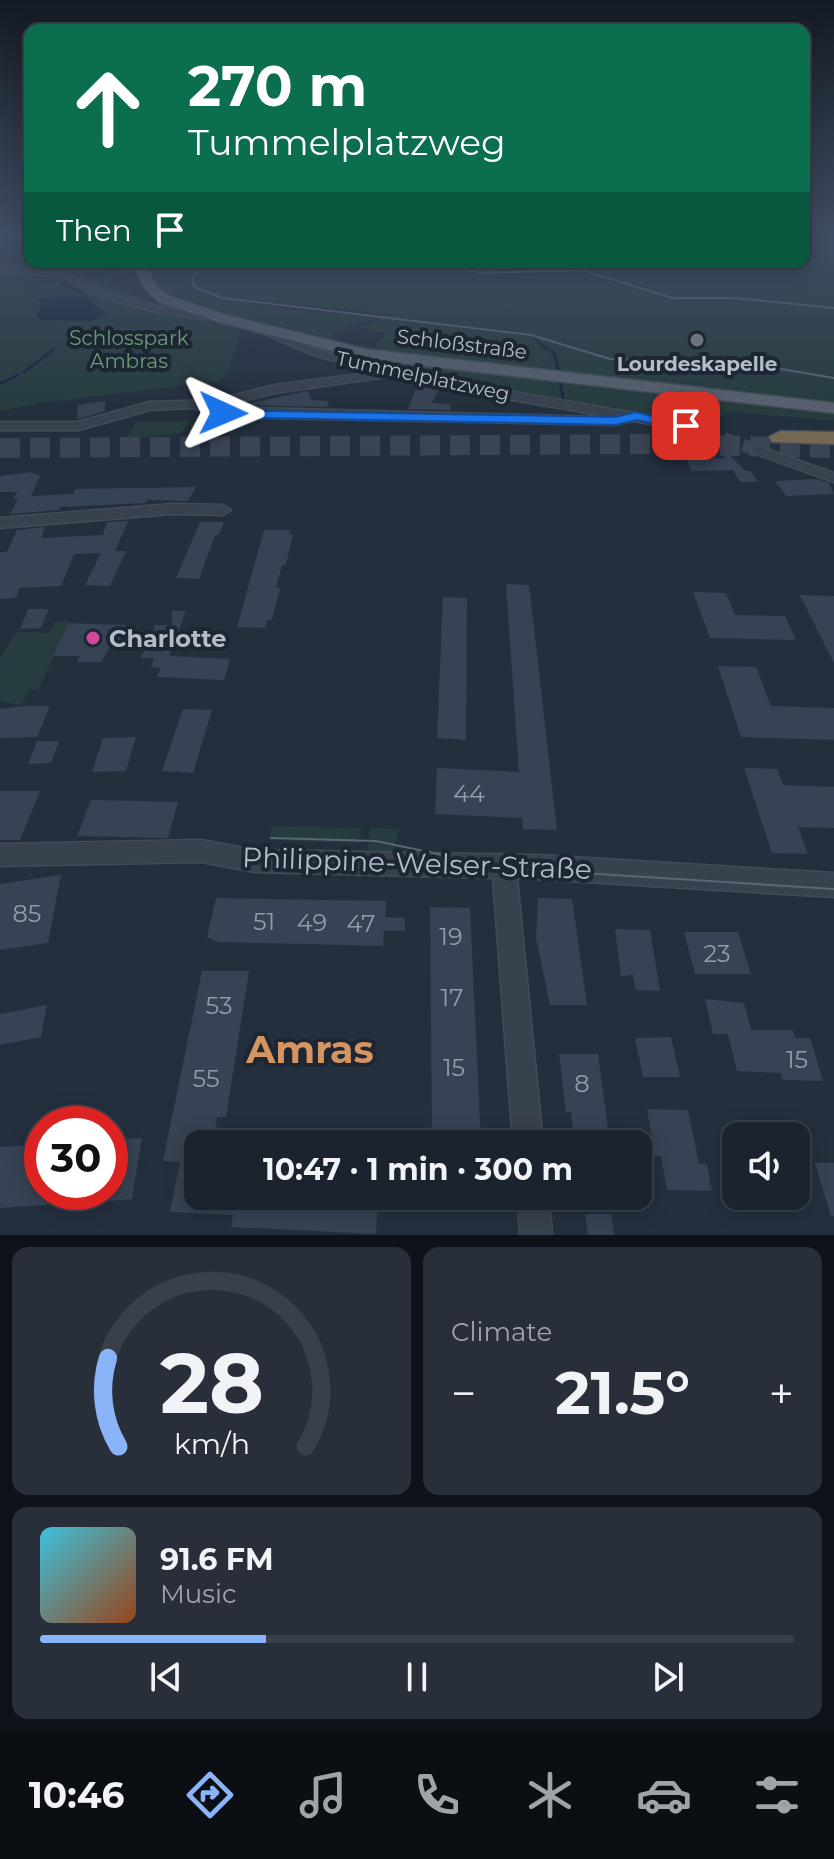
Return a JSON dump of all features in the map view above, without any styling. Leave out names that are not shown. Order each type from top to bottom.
[{"type":"highway","points":[[780,437],[834,438]]},
{"type":"main road","points":[[155,293],[221,318]]},
{"type":"main road","name":"Schloßstraße","points":[[221,318],[401,359],[834,408]]},
{"type":"street","name":"Schloßstraße","points":[[101,293],[160,310],[221,318]]},
{"type":"street","name":"Tummelplatzweg","points":[[259,328],[320,354],[395,373],[686,426]]},
{"type":"street","points":[[0,426],[70,427],[149,406],[198,406],[275,389],[395,373]]},
{"type":"street","points":[[198,406],[223,413],[498,420],[615,421],[636,416]]},
{"type":"street","points":[[758,450],[834,478]]},
{"type":"street","points":[[0,523],[173,509],[223,510]]},
{"type":"street","name":"Philippine-Welser-Straße","points":[[0,855],[193,851],[255,861],[504,866],[834,885]]},
{"type":"street","points":[[504,866],[527,1130]]},
{"type":"street","points":[[534,1210],[536,1235]]},
{"type":"green space","name":"Schlosspark Ambras","points":[[0,293],[93,293],[155,312],[242,327],[228,372],[219,381],[40,403],[0,411]]},
{"type":"green space","points":[[108,293],[129,293],[192,312]]},
{"type":"green space","points":[[167,293],[834,293],[834,403],[371,351],[386,333],[360,328],[390,314],[211,296],[307,312],[380,317],[343,328],[325,342],[171,297]]},
{"type":"green space","points":[[309,345],[375,360],[834,413],[834,421],[736,412],[699,422],[416,377],[305,347]]},
{"type":"green space","points":[[136,422],[190,423],[181,433],[126,439]]},
{"type":"green space","points":[[55,621],[70,621],[38,690],[29,690],[21,705],[0,701],[0,658],[16,632],[49,633]]},
{"type":"green space","points":[[272,826],[361,828],[360,843],[270,840]]},
{"type":"green space","points":[[370,828],[399,829],[392,856],[367,855]]},
{"type":"water","points":[[72,295],[86,298],[106,314],[93,321],[41,320],[36,317],[42,305],[37,299]]},
{"type":"building","points":[[417,386],[439,390],[431,403],[451,404],[450,410],[408,409]]},
{"type":"building","points":[[308,391],[311,400],[329,401],[327,407],[242,405]]},
{"type":"building","points":[[105,401],[105,411],[77,419],[78,405]]},
{"type":"building","points":[[726,452],[746,471],[751,471],[758,482],[740,482],[733,470],[692,471],[686,459],[725,458]]},
{"type":"building","points":[[31,472],[40,476],[31,496],[73,494],[75,489],[196,487],[188,501],[147,500],[146,503],[60,507],[59,510],[10,514],[18,499],[13,499],[17,492],[0,492],[0,476]]},
{"type":"building","points":[[816,479],[829,483],[834,494],[786,496],[775,481]]},
{"type":"building","points":[[128,521],[115,551],[126,551],[110,586],[85,585],[101,553],[74,554],[61,586],[20,588],[16,598],[0,599],[0,552],[7,552],[17,530],[45,527],[41,538],[103,535],[107,522]]},
{"type":"building","points":[[200,522],[224,522],[219,535],[215,535],[199,579],[176,578]]},
{"type":"building","points":[[264,530],[290,530],[289,534],[293,534],[286,565],[282,565],[276,587],[280,588],[272,620],[267,620],[265,628],[237,627]]},
{"type":"building","points":[[506,584],[529,585],[557,830],[523,829],[522,818],[435,814],[437,768],[519,772]]},
{"type":"building","points":[[693,592],[726,593],[735,615],[785,616],[796,640],[710,638]]},
{"type":"building","points":[[800,595],[834,596],[834,663]]},
{"type":"building","points":[[443,597],[467,598],[466,740],[437,738]]},
{"type":"building","points":[[28,609],[49,609],[41,628],[20,629]]},
{"type":"building","points":[[172,611],[186,611],[169,656],[230,659],[224,680],[157,677],[161,668],[151,667],[154,658],[141,658],[155,625],[172,625]]},
{"type":"building","name":"Charlotte","points":[[69,623],[130,625],[122,644],[112,644],[101,662],[77,662],[80,656],[53,656]]},
{"type":"building","points":[[718,666],[756,667],[771,706],[834,708],[834,740],[741,737]]},
{"type":"building","points":[[50,706],[37,737],[0,738],[0,709]]},
{"type":"building","points":[[183,709],[212,710],[193,773],[162,771]]},
{"type":"building","points":[[136,737],[126,771],[92,772],[103,738]]},
{"type":"building","points":[[37,741],[59,741],[51,763],[28,764]]},
{"type":"building","points":[[744,768],[777,769],[783,785],[834,787],[834,828],[798,827],[808,854],[772,853]]},
{"type":"building","points":[[0,791],[40,791],[20,840],[0,840]]},
{"type":"building","points":[[91,800],[178,802],[168,838],[77,836]]},
{"type":"building","points":[[61,875],[48,943],[0,950],[0,884]]},
{"type":"building","points":[[216,898],[386,901],[385,917],[405,918],[405,931],[384,931],[383,946],[218,942],[207,937]]},
{"type":"building","points":[[538,898],[572,899],[587,1005],[550,1005],[536,938]]},
{"type":"building","points":[[430,907],[470,908],[480,1130],[432,1130]]},
{"type":"building","points":[[615,929],[650,930],[660,991],[636,990],[633,975],[621,976]]},
{"type":"building","points":[[684,932],[738,932],[751,974],[695,974]]},
{"type":"building","points":[[202,971],[249,971],[226,1117],[217,1117],[215,1130],[184,1130],[184,1210],[377,1210],[376,1234],[231,1227],[233,1215],[170,1212],[180,1162],[163,1161]]},
{"type":"building","points":[[705,999],[744,1003],[751,1030],[793,1030],[795,1038],[810,1038],[823,1081],[783,1080],[781,1073],[737,1071],[728,1034],[713,1034]]},
{"type":"building","points":[[47,1005],[41,1037],[0,1045],[0,1014]]},
{"type":"building","points":[[671,1037],[680,1077],[643,1077],[635,1038]]},
{"type":"building","points":[[559,1054],[598,1054],[608,1128],[573,1128],[571,1112],[566,1112]]},
{"type":"building","points":[[647,1109],[688,1110],[699,1164],[707,1164],[712,1191],[667,1190],[661,1156],[652,1156]]},
{"type":"building","points":[[142,1138],[132,1199],[128,1199],[128,1139]]},
{"type":"building","points":[[24,1146],[24,1206],[0,1208],[0,1147]]},
{"type":"building","points":[[815,1163],[834,1163],[834,1216],[831,1216]]},
{"type":"building","points":[[585,1214],[611,1214],[614,1235],[588,1235]]},
{"type":"waterway","points":[[82,293],[87,301]]},
{"type":"waterway","points":[[68,342],[80,336]]},
{"type":"waterway","points":[[533,337],[540,344]]},
{"type":"waterway","points":[[540,344],[554,353],[559,373]]},
{"type":"waterway","points":[[24,372],[53,350]]},
{"type":"waterway","points":[[0,384],[18,375]]},
{"type":"waterway","points":[[560,382],[564,402]]},
{"type":"tunnel","points":[[686,426],[758,450]]},
{"type":"tunnel","points":[[0,448],[642,444],[834,448]]},
{"type":"tram line","points":[[209,293],[223,298],[531,335],[610,359],[757,365],[834,378]]},
{"type":"tram line","points":[[655,293],[673,298],[734,298],[834,308]]},
{"type":"tram line","points":[[271,838],[376,841],[505,868],[834,889]]},
{"type":"place","name":"Lourdeskapelle","points":[[697,340]]},
{"type":"place","name":"Charlotte","points":[[93,638]]},
{"type":"district","name":"Amras","points":[[310,1049]]},
{"type":"route","points":[[223,413],[615,421],[636,416],[686,426]]}]
